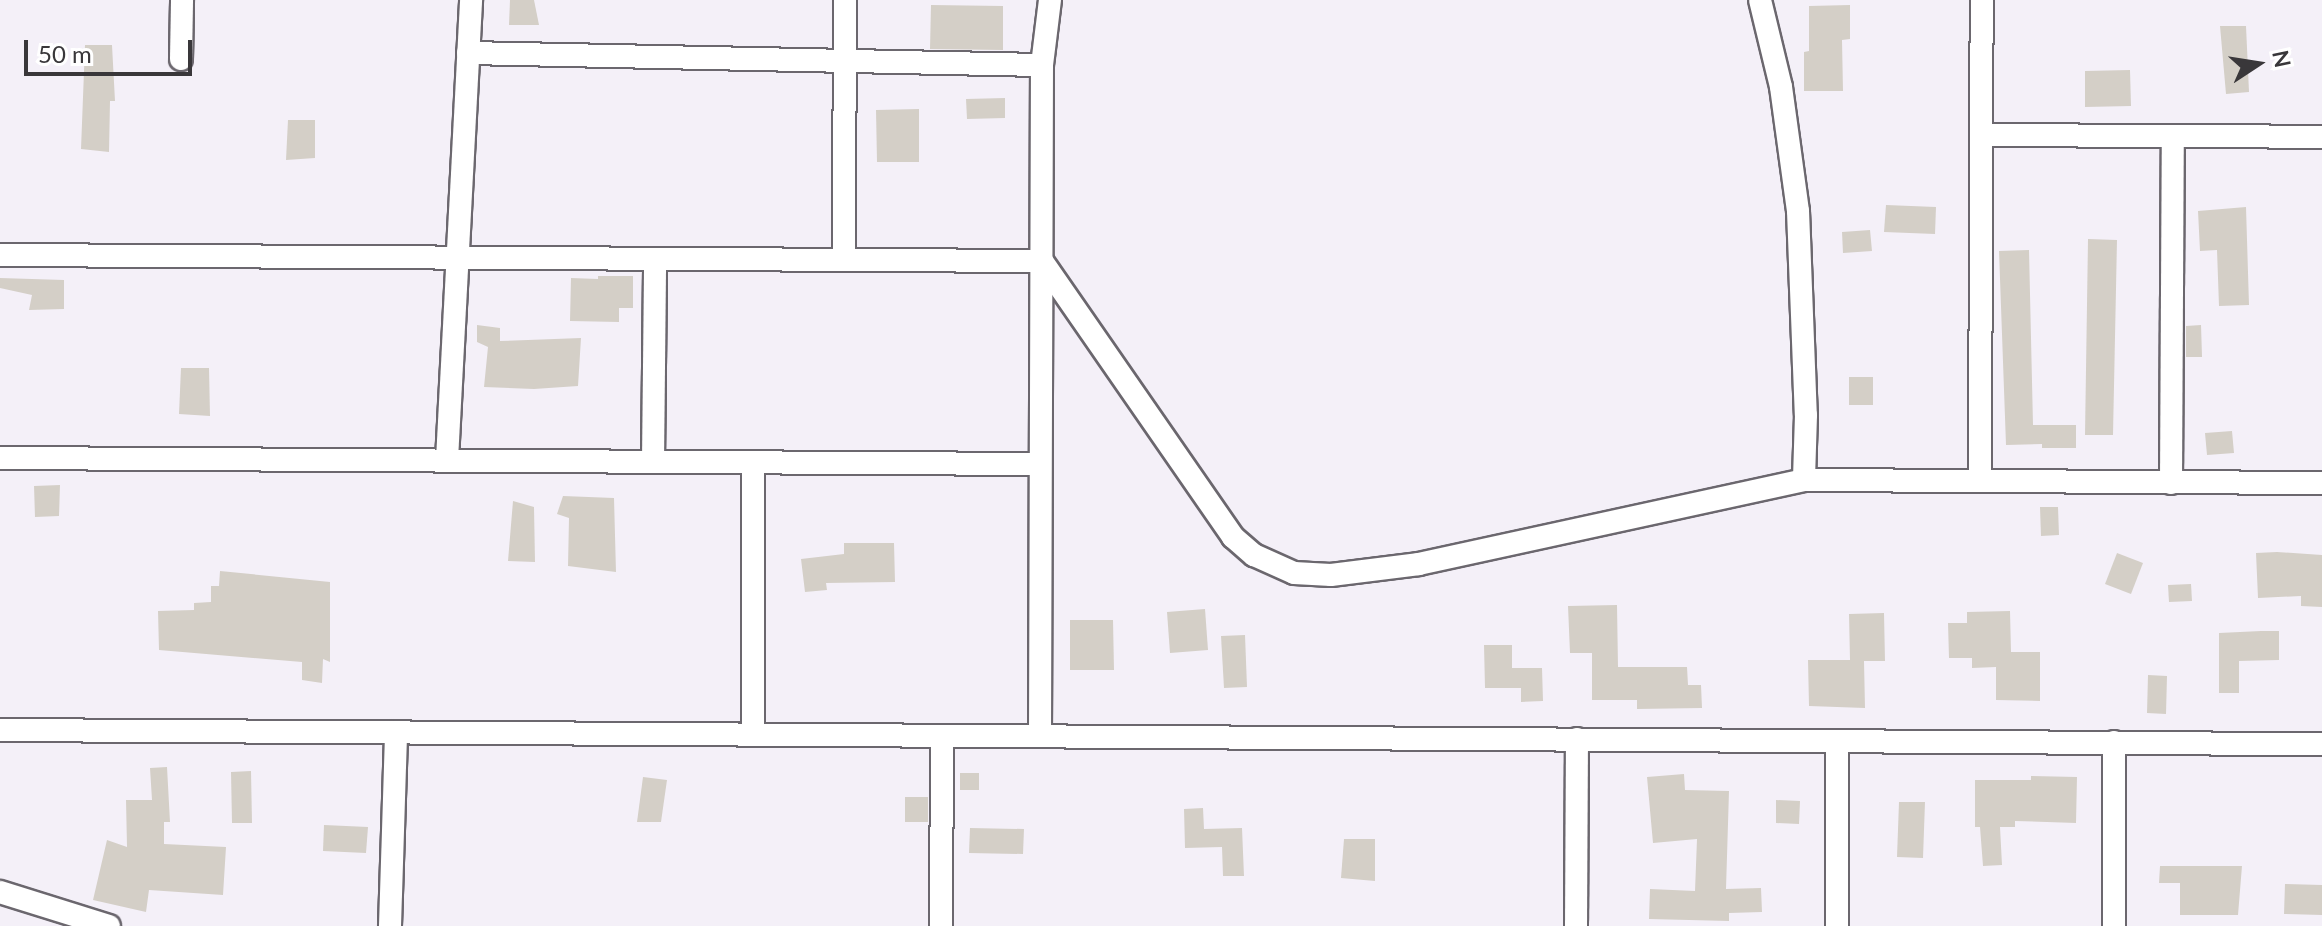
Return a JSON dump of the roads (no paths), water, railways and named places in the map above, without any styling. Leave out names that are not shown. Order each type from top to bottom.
[{"type":"street","points":[[181,59],[182,0]]},
{"type":"street","points":[[447,460],[471,0]]},
{"type":"street","points":[[844,260],[845,0]]},
{"type":"street","points":[[1040,736],[1042,65],[1050,0]]},
{"type":"street","points":[[1760,0],[1781,87],[1798,211],[1806,415],[1804,480]]},
{"type":"street","points":[[1980,481],[1982,0]]},
{"type":"street","points":[[468,53],[1042,65]]},
{"type":"street","points":[[1981,135],[2322,137]]},
{"type":"street","points":[[2171,483],[2173,136]]},
{"type":"street","points":[[0,255],[1042,261]]},
{"type":"street","points":[[653,462],[655,259]]},
{"type":"street","points":[[1042,261],[1218,519],[1254,555],[1294,573],[1331,575],[1419,564],[1804,480],[2322,483]]},
{"type":"street","points":[[0,458],[1040,464]]},
{"type":"street","points":[[753,462],[753,734]]},
{"type":"street","points":[[0,730],[2322,744]]},
{"type":"street","points":[[390,926],[396,732]]},
{"type":"street","points":[[941,926],[942,736]]},
{"type":"street","points":[[1576,926],[1577,739]]},
{"type":"street","points":[[1837,741],[1837,926]]},
{"type":"street","points":[[2114,742],[2114,926]]},
{"type":"street","points":[[0,892],[109,926]]}]
